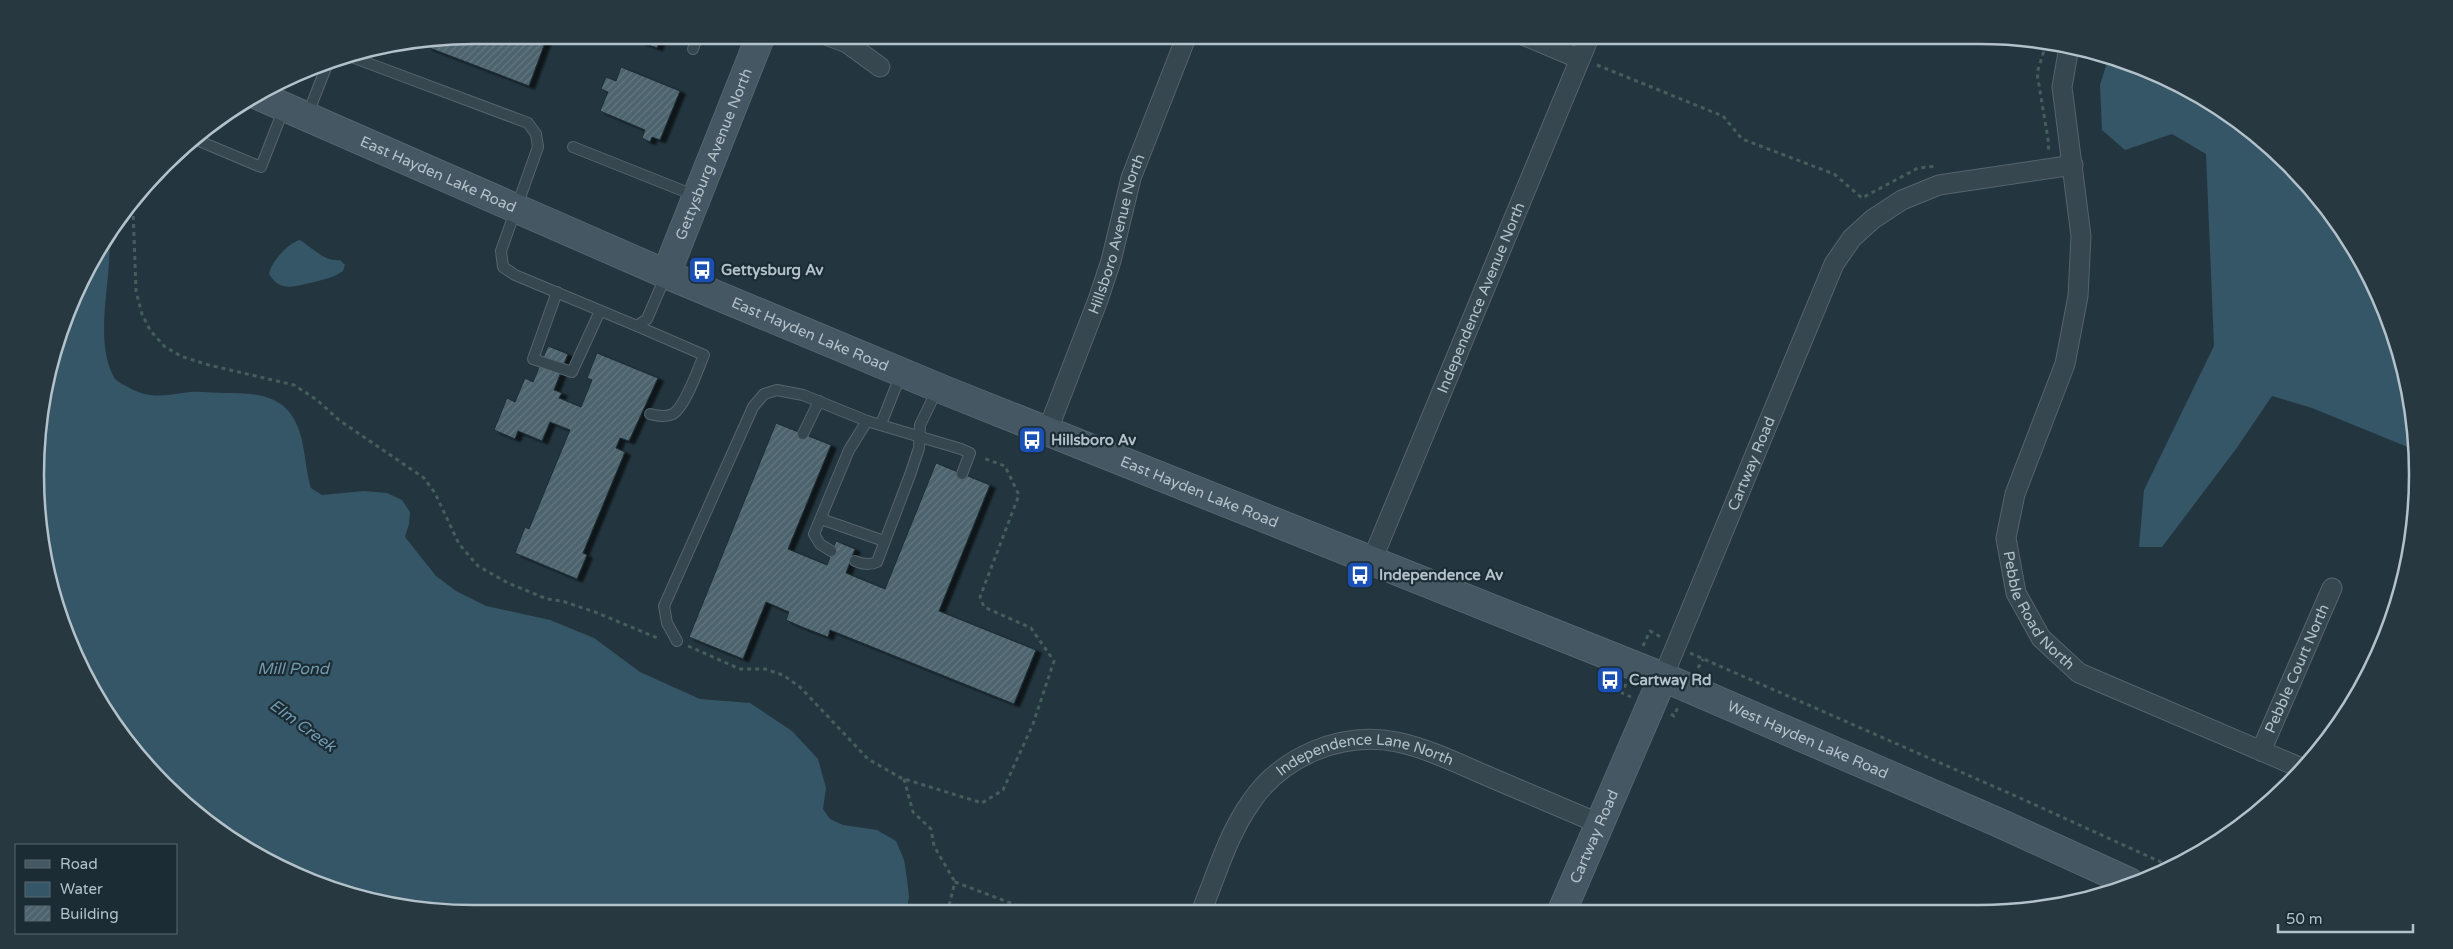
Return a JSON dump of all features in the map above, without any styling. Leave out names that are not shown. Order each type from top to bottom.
[{"type":"main road","name":"Gettysburg Avenue North","points":[[666,274],[757,44]]},
{"type":"main road","name":"East Hayden Lake Road","points":[[264,98],[666,274],[902,373],[1372,560]]},
{"type":"main road","name":"West Hayden Lake Road","points":[[1372,560],[1663,677],[1995,821],[2124,879]]},
{"type":"main road","name":"Cartway Road","points":[[1565,905],[1663,677]]},
{"type":"street","points":[[848,44],[880,67]]},
{"type":"street","name":"Hillsboro Avenue North","points":[[1047,432],[1111,261],[1131,178],[1183,44]]},
{"type":"street","points":[[1545,44],[1580,58]]},
{"type":"street","name":"Independence Avenue North","points":[[1372,560],[1586,44]]},
{"type":"street","name":"Pebble Road North","points":[[2068,53],[2062,86],[2081,236],[2078,296],[2065,364],[2015,494],[2011,511],[2006,538],[2016,593],[2041,638],[2079,673],[2296,766]]},
{"type":"street","name":"Cartway Road","points":[[1663,677],[1834,264],[1852,238],[1873,219],[1902,200],[1939,184],[2073,165]]},
{"type":"street","name":"Pebble Court North","points":[[2261,751],[2332,588]]},
{"type":"street","name":"Independence Lane North","points":[[1204,905],[1235,830],[1250,802],[1272,776],[1299,758],[1329,745],[1363,739],[1396,742],[1427,750],[1600,824]]},
{"type":"lane","points":[[693,49],[695,44]]},
{"type":"lane","points":[[358,60],[528,123],[536,134],[538,148],[501,251],[503,266],[515,275],[704,355],[681,406],[673,414],[660,416],[650,414]]},
{"type":"lane","points":[[201,142],[261,166],[321,73]]},
{"type":"lane","points":[[572,147],[696,196]]},
{"type":"lane","points":[[637,326],[647,320],[666,274]]},
{"type":"lane","points":[[556,292],[533,359],[572,372],[600,311]]},
{"type":"lane","points":[[880,424],[902,373]]},
{"type":"lane","points":[[854,561],[862,564],[876,562],[919,448],[918,436],[920,425],[939,388]]},
{"type":"lane","points":[[677,641],[667,623],[664,606],[753,407],[764,394],[777,390],[803,395],[867,421],[970,453],[962,474]]},
{"type":"lane","points":[[803,434],[819,402]]},
{"type":"lane","points":[[831,551],[820,544],[814,534],[849,450],[867,421]]},
{"type":"lane","points":[[821,519],[884,541]]},
{"type":"path","points":[[2045,49],[2037,73],[2049,145],[2046,149],[2052,152],[2054,168]]},
{"type":"path","points":[[1580,58],[1723,116],[1742,139],[1834,174],[1862,198],[1918,168],[1947,164]]},
{"type":"path","points":[[133,212],[136,291],[142,314],[150,330],[166,347],[184,357],[209,365],[294,385],[317,400],[339,420],[424,478],[435,493],[460,544],[478,566],[508,583],[548,599],[562,601],[595,612],[666,642],[677,641],[740,669],[765,668],[783,676],[800,687],[868,759],[904,779],[982,803],[1003,790],[1033,724],[1054,661],[1031,628],[984,607],[980,596],[1019,495],[1005,466],[970,453]]},
{"type":"path","points":[[1703,659],[1770,687],[2164,863]]},
{"type":"path","points":[[904,779],[913,812],[931,829],[934,846],[955,882],[1016,905]]},
{"type":"path","points":[[949,905],[955,882]]},
{"type":"water","points":[[2107,64],[2169,88],[2218,116],[2241,133],[2263,151],[2302,190],[2337,235],[2352,259],[2376,310],[2395,363],[2406,418],[2408,447],[2312,408],[2272,396],[2236,449],[2162,547],[2139,547],[2144,490],[2214,346],[2206,154],[2172,134],[2125,150],[2102,130],[2100,85]]},
{"type":"water","points":[[300,240],[324,257],[340,260],[345,265],[343,271],[329,278],[301,285],[289,287],[278,284],[269,274],[270,269],[285,249]]},
{"type":"water","name":"Mill Pond","points":[[109,246],[104,328],[108,363],[116,380],[143,394],[158,396],[190,392],[244,393],[272,399],[288,410],[298,427],[311,488],[322,495],[364,491],[387,493],[402,500],[410,512],[405,537],[436,576],[456,591],[486,606],[550,620],[594,638],[640,672],[700,699],[750,703],[792,731],[818,759],[826,788],[823,809],[830,819],[843,825],[877,830],[896,841],[904,860],[909,897],[908,905],[474,905],[418,902],[363,891],[310,872],[259,848],[212,816],[190,798],[151,759],[116,714],[101,690],[88,665],[67,613],[52,559],[47,531],[44,474],[47,418],[52,390],[58,363],[77,310],[88,284]]},
{"type":"building","points":[[474,44],[545,44],[529,86],[427,47]]},
{"type":"building","points":[[647,44],[659,44],[657,48]]},
{"type":"building","points":[[621,67],[680,91],[660,140],[652,137],[650,142],[642,138],[645,130],[600,111],[608,92],[601,89],[606,77],[616,81]]},
{"type":"building","points":[[548,346],[568,354],[554,390],[562,393],[559,398],[581,407],[592,380],[587,378],[597,353],[658,378],[629,441],[620,438],[616,448],[625,452],[583,553],[587,555],[577,579],[515,553],[525,527],[529,529],[570,430],[550,422],[542,441],[518,431],[515,439],[494,430],[507,398],[515,402],[525,378],[533,382]]},
{"type":"building","points":[[776,423],[831,445],[788,549],[827,565],[836,541],[855,549],[846,573],[885,589],[936,463],[990,485],[939,611],[1036,650],[1014,704],[830,630],[828,637],[802,627],[786,620],[789,612],[766,602],[743,659],[689,637]]},
{"type":"place","name":"Gettysburg Av","points":[[702,270]]},
{"type":"place","name":"Hillsboro Av","points":[[1032,440]]},
{"type":"place","name":"Independence Av","points":[[1360,575]]},
{"type":"place","name":"Cartway Rd","points":[[1610,680]]},
{"type":"water label","name":"Elm Creek","points":[[303,725]]}]
